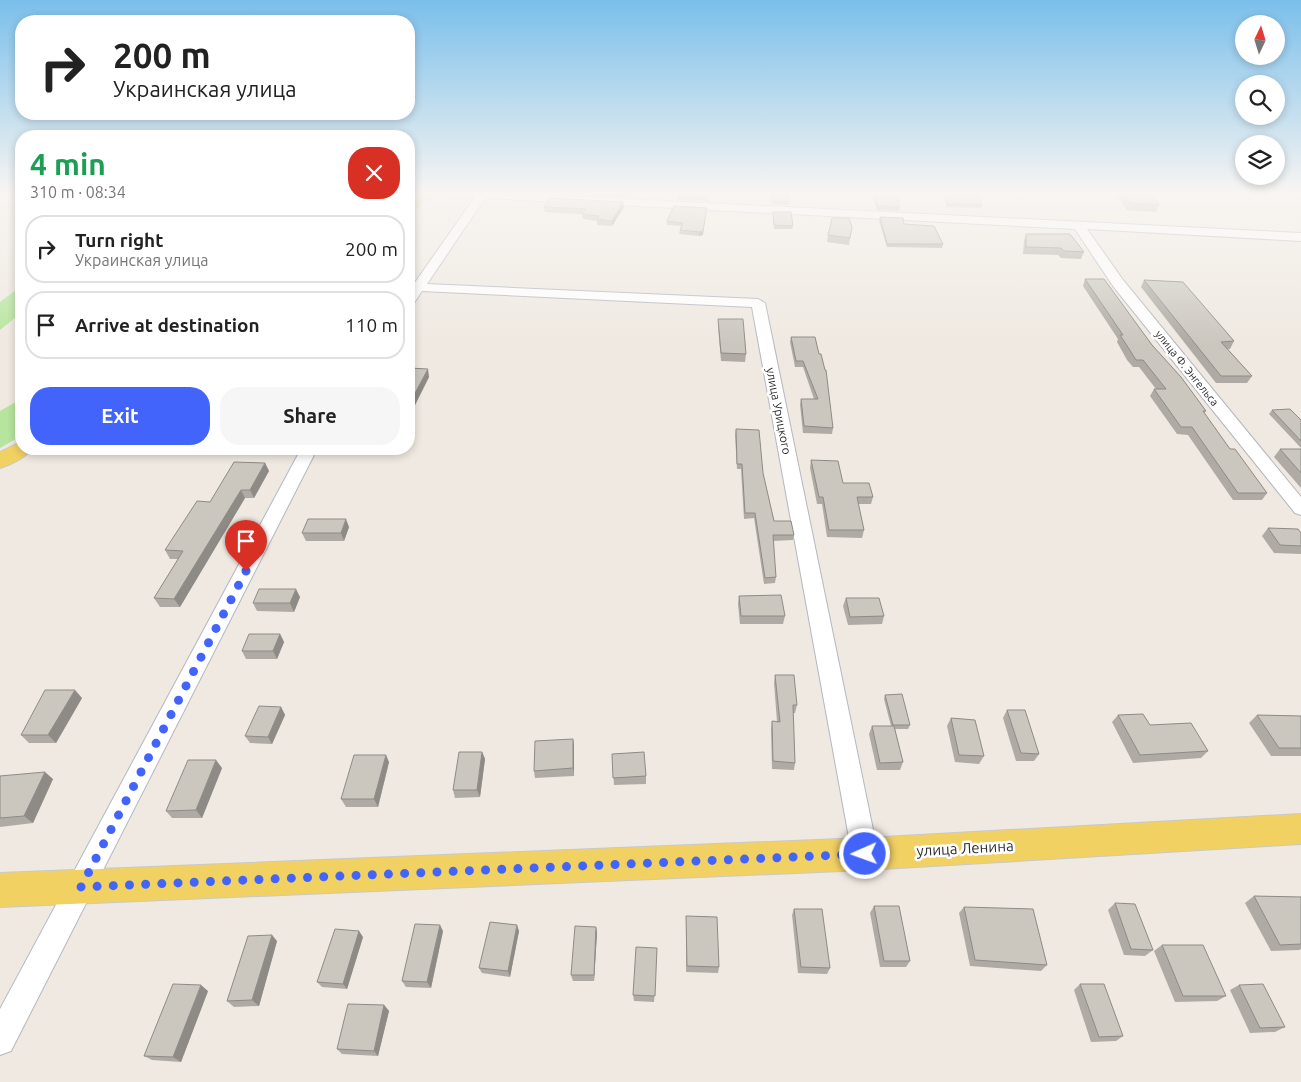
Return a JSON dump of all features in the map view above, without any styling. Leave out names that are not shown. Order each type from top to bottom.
[{"type":"main road","points":[[0,461],[15,452]]},
{"type":"main road","name":"улица Ленина","points":[[0,890],[865,854],[1301,829]]},
{"type":"street","points":[[415,290],[448,243]]},
{"type":"street","name":"улица Ф. Энгельса","points":[[1091,243],[1118,283],[1301,509]]},
{"type":"street","name":"улица Урицкого","points":[[415,293],[758,303],[865,854]]},
{"type":"street","points":[[0,1040],[306,455]]},
{"type":"green space","points":[[15,291],[15,318],[0,330],[0,302]]},
{"type":"green space","points":[[15,402],[15,439],[0,448],[0,411]]},
{"type":"building","points":[[887,243],[943,244],[887,244]]},
{"type":"building","points":[[1026,243],[1077,243],[1084,252],[1064,251],[1061,248],[1026,247]]},
{"type":"building","points":[[1085,279],[1104,279],[1152,345],[1181,377],[1206,411],[1203,411],[1230,449],[1235,449],[1267,493],[1238,493],[1192,427],[1181,427],[1154,389],[1166,389],[1143,360],[1136,360],[1120,335],[1123,335]]},
{"type":"building","points":[[1144,280],[1183,282],[1234,341],[1221,342],[1252,376],[1221,376]]},
{"type":"building","points":[[718,319],[743,319],[746,354],[721,353]]},
{"type":"building","points":[[791,337],[815,337],[819,354],[821,354],[826,370],[833,428],[804,426],[801,399],[818,399],[803,361],[796,361]]},
{"type":"building","points":[[415,368],[428,369],[415,393]]},
{"type":"building","points":[[1290,409],[1301,420],[1301,441],[1272,410]]},
{"type":"building","points":[[736,429],[759,430],[763,473],[774,521],[791,521],[794,535],[773,535],[776,577],[765,578],[755,513],[745,513],[742,464],[737,464]]},
{"type":"building","points":[[1280,449],[1301,449],[1301,473]]},
{"type":"building","points":[[811,460],[838,461],[843,483],[869,483],[873,497],[857,497],[864,530],[829,530],[823,497],[819,497]]},
{"type":"building","points":[[234,462],[265,463],[250,490],[241,490],[174,599],[154,598],[183,551],[165,550],[197,501],[210,502]]},
{"type":"building","points":[[308,519],[346,519],[341,533],[302,533]]},
{"type":"building","points":[[1268,528],[1298,529],[1301,533],[1301,546],[1280,545]]},
{"type":"building","points":[[259,589],[296,589],[290,603],[253,603]]},
{"type":"building","points":[[781,595],[785,616],[741,616],[739,596]]},
{"type":"building","points":[[846,598],[879,598],[884,616],[850,617]]},
{"type":"building","points":[[249,634],[280,634],[273,651],[242,651]]},
{"type":"building","points":[[775,675],[794,675],[797,705],[793,705],[795,763],[773,761],[772,721],[780,722]]},
{"type":"building","points":[[45,690],[75,690],[48,735],[21,735]]},
{"type":"building","points":[[902,694],[910,725],[893,725],[885,695]]},
{"type":"building","points":[[259,706],[281,707],[268,737],[245,736]]},
{"type":"building","points":[[1007,710],[1025,710],[1039,754],[1021,753]]},
{"type":"building","points":[[1143,714],[1150,725],[1191,723],[1208,751],[1140,755],[1118,715]]},
{"type":"building","points":[[1257,715],[1301,716],[1301,748],[1279,748]]},
{"type":"building","points":[[951,718],[975,720],[984,756],[959,755]]},
{"type":"building","points":[[872,726],[894,726],[903,762],[880,763]]},
{"type":"building","points":[[573,739],[573,768],[534,771],[535,741]]},
{"type":"building","points":[[459,752],[482,752],[477,790],[453,790]]},
{"type":"building","points":[[644,752],[646,776],[613,778],[612,754]]},
{"type":"building","points":[[354,755],[386,755],[374,799],[341,799]]},
{"type":"building","points":[[188,760],[216,760],[196,810],[166,811]]},
{"type":"building","points":[[45,772],[24,816],[0,818],[0,776]]},
{"type":"building","points":[[1254,896],[1301,897],[1301,944],[1280,945]]},
{"type":"building","points":[[1115,903],[1135,904],[1153,950],[1131,949]]},
{"type":"building","points":[[874,906],[899,906],[910,961],[884,961]]},
{"type":"building","points":[[964,907],[1033,909],[1047,965],[975,960]]},
{"type":"building","points":[[794,909],[822,909],[830,968],[801,967]]},
{"type":"building","points":[[686,916],[717,917],[719,967],[687,966]]},
{"type":"building","points":[[490,922],[517,925],[508,971],[479,968]]},
{"type":"building","points":[[415,924],[440,925],[427,982],[402,981]]},
{"type":"building","points":[[575,926],[596,927],[594,975],[571,975]]},
{"type":"building","points":[[335,929],[359,931],[343,984],[317,982]]},
{"type":"building","points":[[272,935],[252,1000],[227,1001],[248,936]]},
{"type":"building","points":[[1162,945],[1203,945],[1226,996],[1183,996]]},
{"type":"building","points":[[636,947],[657,948],[655,996],[633,995]]},
{"type":"building","points":[[173,984],[201,985],[173,1057],[144,1056]]},
{"type":"building","points":[[1080,984],[1104,984],[1123,1036],[1099,1037]]},
{"type":"building","points":[[1263,984],[1285,1027],[1260,1028],[1239,985]]},
{"type":"building","points":[[348,1004],[384,1005],[374,1051],[337,1049]]},
{"type":"route","points":[[246,571],[81,887],[865,854]]}]
